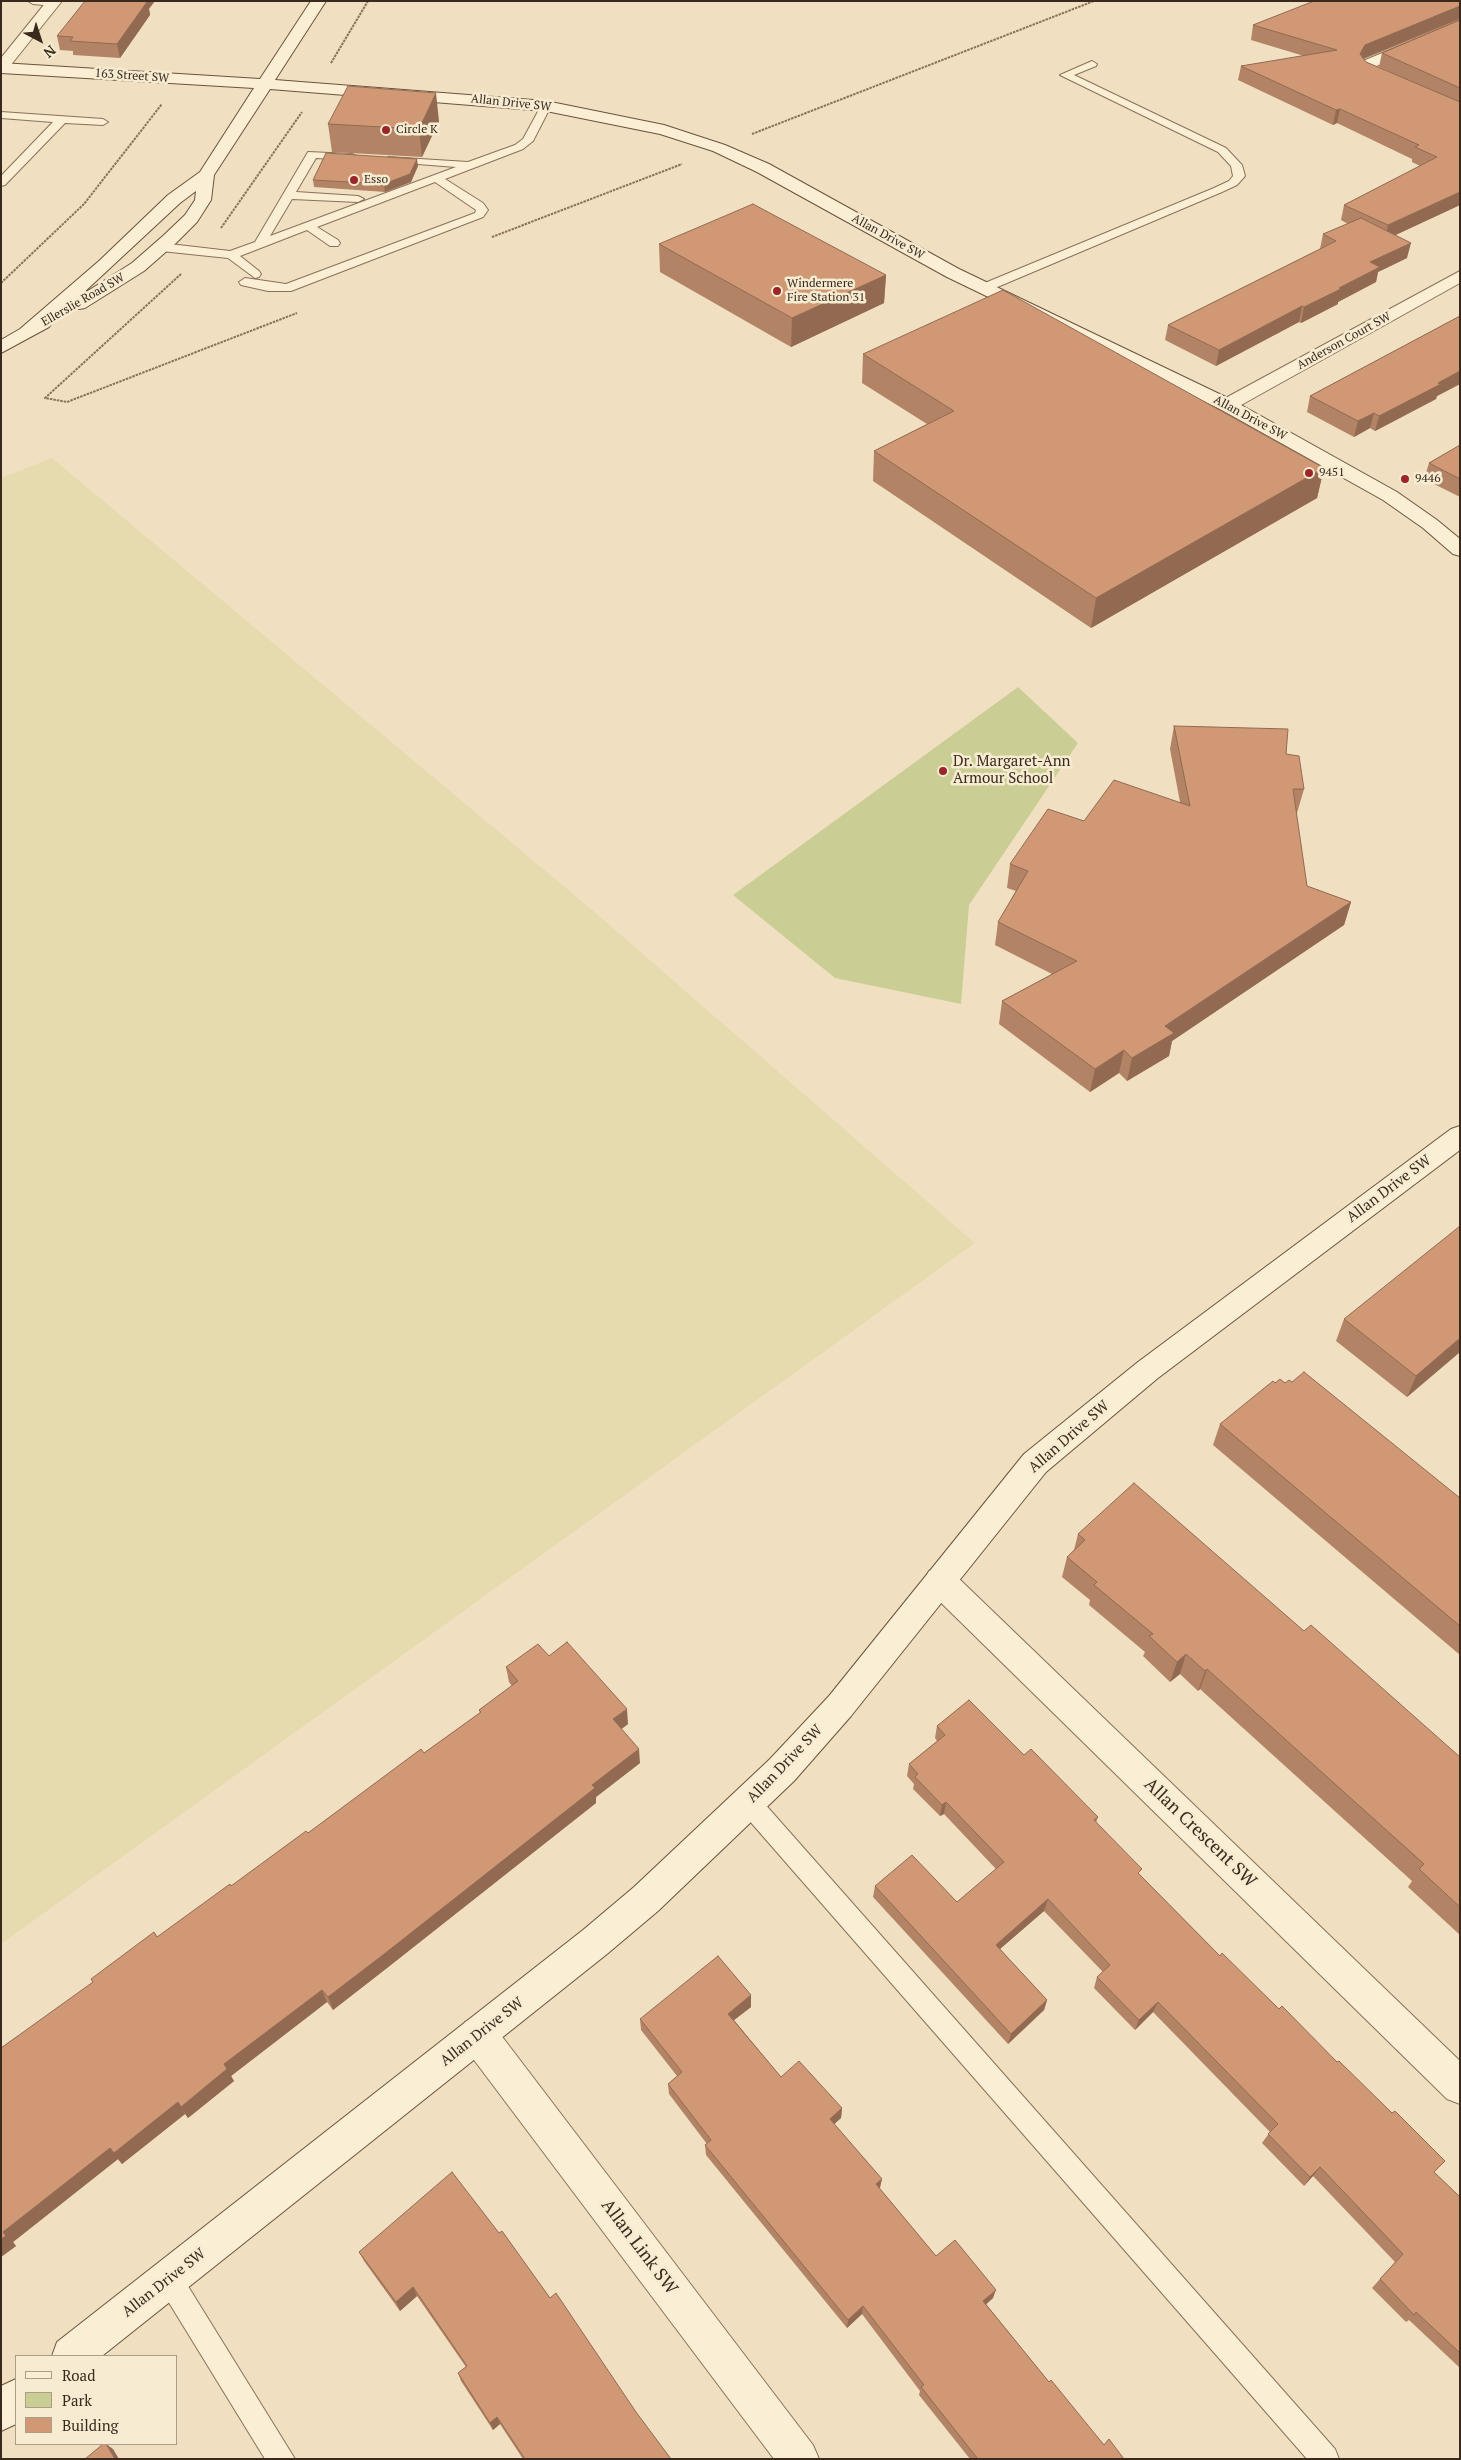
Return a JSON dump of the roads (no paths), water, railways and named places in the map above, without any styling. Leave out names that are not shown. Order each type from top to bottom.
[{"type":"street","name":"Ellerslie Road SW","points":[[28,331],[118,253],[174,198],[206,175],[318,1]]},
{"type":"street","points":[[1,68],[54,2]]},
{"type":"street","points":[[1460,25],[1368,64],[1366,67],[1370,72],[1460,112]]},
{"type":"street","name":"163 Street SW","points":[[1,68],[263,84]]},
{"type":"street","name":"Allan Drive SW","points":[[263,84],[546,106],[664,130],[719,148],[763,168],[984,288],[1227,405],[1390,496],[1430,524],[1460,550]]},
{"type":"street","name":"Ellerslie Road SW","points":[[1,348],[28,331],[98,294],[138,267],[162,247],[191,218],[203,200],[206,175]]},
{"type":"street","name":"Anderson Court SW","points":[[1227,405],[1460,276]]},
{"type":"street","name":"Allan Drive SW","points":[[72,2355],[617,1924],[782,1770],[840,1706],[1035,1463],[1148,1370],[1460,1136]]},
{"type":"street","name":"Allan Crescent SW","points":[[940,1581],[1460,2086]]},
{"type":"street","name":"Allan Link SW","points":[[478,2035],[799,2459]]},
{"type":"street","points":[[1,2411],[15,2400]]},
{"type":"lane","points":[[33,1],[54,2]]},
{"type":"lane","points":[[984,288],[1218,190],[1233,183],[1239,176],[1236,165],[1222,150],[1065,75],[1092,64]]},
{"type":"lane","points":[[162,247],[231,255],[519,147],[527,141],[546,106]]},
{"type":"lane","points":[[1,115],[103,122]]},
{"type":"lane","points":[[1,183],[62,119]]},
{"type":"lane","points":[[260,244],[312,154],[340,161],[361,157]]},
{"type":"lane","points":[[379,158],[471,165]]},
{"type":"lane","points":[[231,255],[250,278],[268,287],[286,288],[479,214],[482,210],[479,205],[436,178]]},
{"type":"lane","points":[[288,195],[325,192],[360,195],[377,200]]},
{"type":"lane","points":[[308,226],[334,244]]},
{"type":"lane","points":[[748,1802],[1325,2459]]},
{"type":"lane","points":[[169,2279],[281,2459]]},
{"type":"place","name":"Circle K","points":[[386,130]]},
{"type":"place","name":"Esso","points":[[354,180]]},
{"type":"place","name":"Windermere Fire Station 31","points":[[777,291]]},
{"type":"place","name":"9451","points":[[1309,473]]},
{"type":"place","name":"9446","points":[[1405,479]]},
{"type":"place","name":"Dr. Margaret-Ann Armour School","points":[[943,771]]}]
